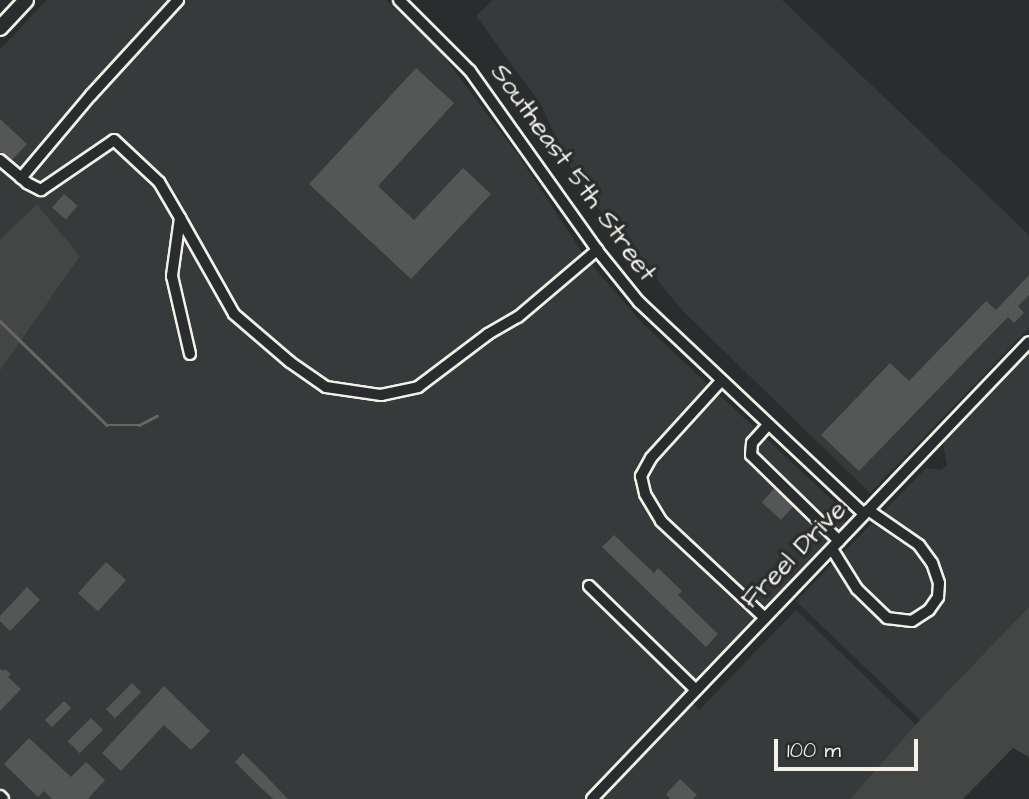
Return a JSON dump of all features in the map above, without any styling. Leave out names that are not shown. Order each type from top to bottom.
[{"type":"main road","points":[[0,28],[26,0]]},
{"type":"street","points":[[21,178],[91,95],[178,0]]},
{"type":"street","name":"Southeast 5th Street","points":[[400,0],[470,71],[597,250],[639,302],[768,425],[866,512]]},
{"type":"street","points":[[0,160],[21,178],[41,190],[114,139],[159,182],[234,314],[290,362],[326,387],[381,395],[418,387],[488,334],[519,317],[597,250]]},
{"type":"street","points":[[180,218],[172,276],[190,354]]},
{"type":"street","name":"Freel Drive","points":[[592,799],[1029,342]]},
{"type":"street","points":[[721,381],[651,458],[641,476],[645,494],[661,521],[765,618]]},
{"type":"street","points":[[768,425],[752,443],[751,455],[835,545],[857,589],[887,618],[912,621],[929,610],[939,597],[939,583],[932,563],[919,545],[866,512]]},
{"type":"street","points":[[589,586],[696,690]]},
{"type":"shaded area","points":[[47,0],[386,0],[442,54],[518,155],[586,258],[642,323],[843,510],[846,525],[684,695],[699,710],[796,610],[917,726],[850,799],[10,799],[0,789],[0,371],[80,256],[37,204],[0,239],[0,49]]},
{"type":"shaded area","points":[[493,0],[782,0],[1029,235],[1029,328],[870,493],[683,311],[597,207],[567,161],[540,103],[476,16]]},
{"type":"shaded area","points":[[37,204],[80,256],[0,371],[0,239]]},
{"type":"shaded area","points":[[1029,342],[1029,608],[920,720],[796,601],[926,468],[941,470],[947,465],[941,434]]},
{"type":"shaded area","points":[[1029,607],[1029,757],[1013,748],[963,799],[850,799],[920,720]]},
{"type":"building","points":[[416,68],[454,103],[378,186],[414,220],[463,168],[491,194],[411,279],[309,184]]},
{"type":"building","points":[[0,119],[27,144],[12,160],[0,151]]},
{"type":"building","points":[[64,194],[78,206],[66,219],[52,208]]},
{"type":"building","points":[[1029,275],[1029,295],[1018,306],[1024,313],[1014,323],[1008,317],[859,471],[821,435],[890,363],[909,381],[986,301],[996,310]]},
{"type":"building","points":[[774,489],[793,507],[781,520],[762,502]]},
{"type":"building","points":[[614,535],[654,573],[658,568],[682,591],[678,595],[718,634],[706,647],[602,547]]},
{"type":"building","points":[[106,562],[126,580],[98,611],[78,593]]},
{"type":"building","points":[[27,587],[40,600],[10,631],[0,621],[0,616]]},
{"type":"building","points":[[0,669],[11,674],[8,677],[21,689],[0,711]]},
{"type":"building","points":[[132,683],[141,692],[115,718],[106,709]]},
{"type":"building","points":[[164,686],[210,731],[191,750],[164,725],[121,771],[102,753]]},
{"type":"building","points":[[64,701],[71,708],[52,727],[45,720]]},
{"type":"building","points":[[91,718],[103,730],[80,753],[68,741]]},
{"type":"building","points":[[29,738],[71,777],[86,762],[105,780],[88,799],[52,799],[44,791],[38,797],[4,764]]},
{"type":"building","points":[[243,753],[288,799],[273,799],[235,762]]},
{"type":"building","points":[[680,779],[697,795],[693,799],[670,799],[666,794]]},
{"type":"waterway","points":[[0,321],[107,425],[139,425],[157,416]]}]
